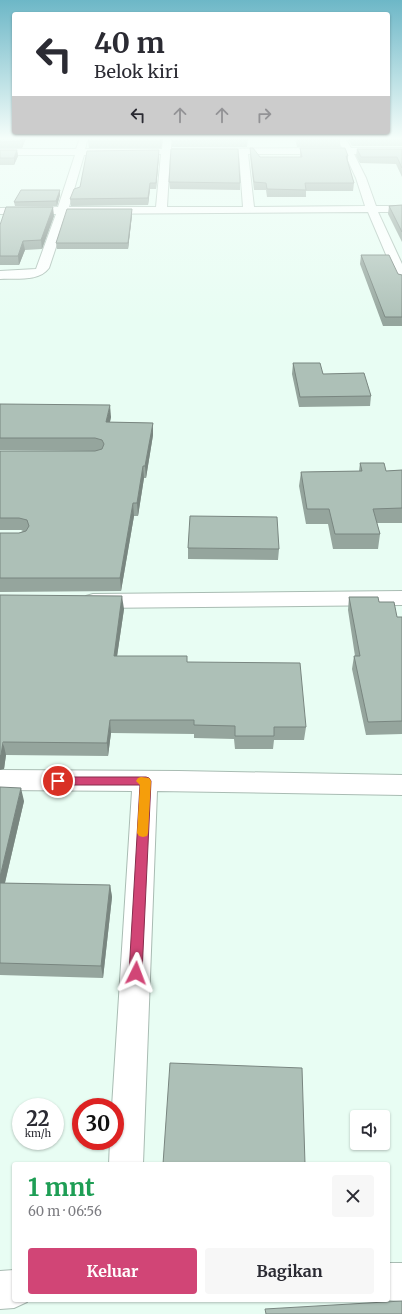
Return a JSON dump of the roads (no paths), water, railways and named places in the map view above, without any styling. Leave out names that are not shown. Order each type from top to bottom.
[{"type":"street","points":[[0,276],[40,272],[43,268],[66,199]]},
{"type":"street","points":[[161,210],[162,199]]},
{"type":"street","points":[[247,199],[248,210]]},
{"type":"street","points":[[368,199],[402,278]]},
{"type":"street","points":[[0,211],[402,209]]},
{"type":"street","points":[[388,246],[402,245]]},
{"type":"street","points":[[77,601],[402,598]]},
{"type":"street","points":[[0,780],[402,785]]},
{"type":"street","points":[[126,1162],[146,781]]},
{"type":"street","points":[[390,1282],[402,1282]]},
{"type":"street","points":[[0,1290],[12,1289]]}]
